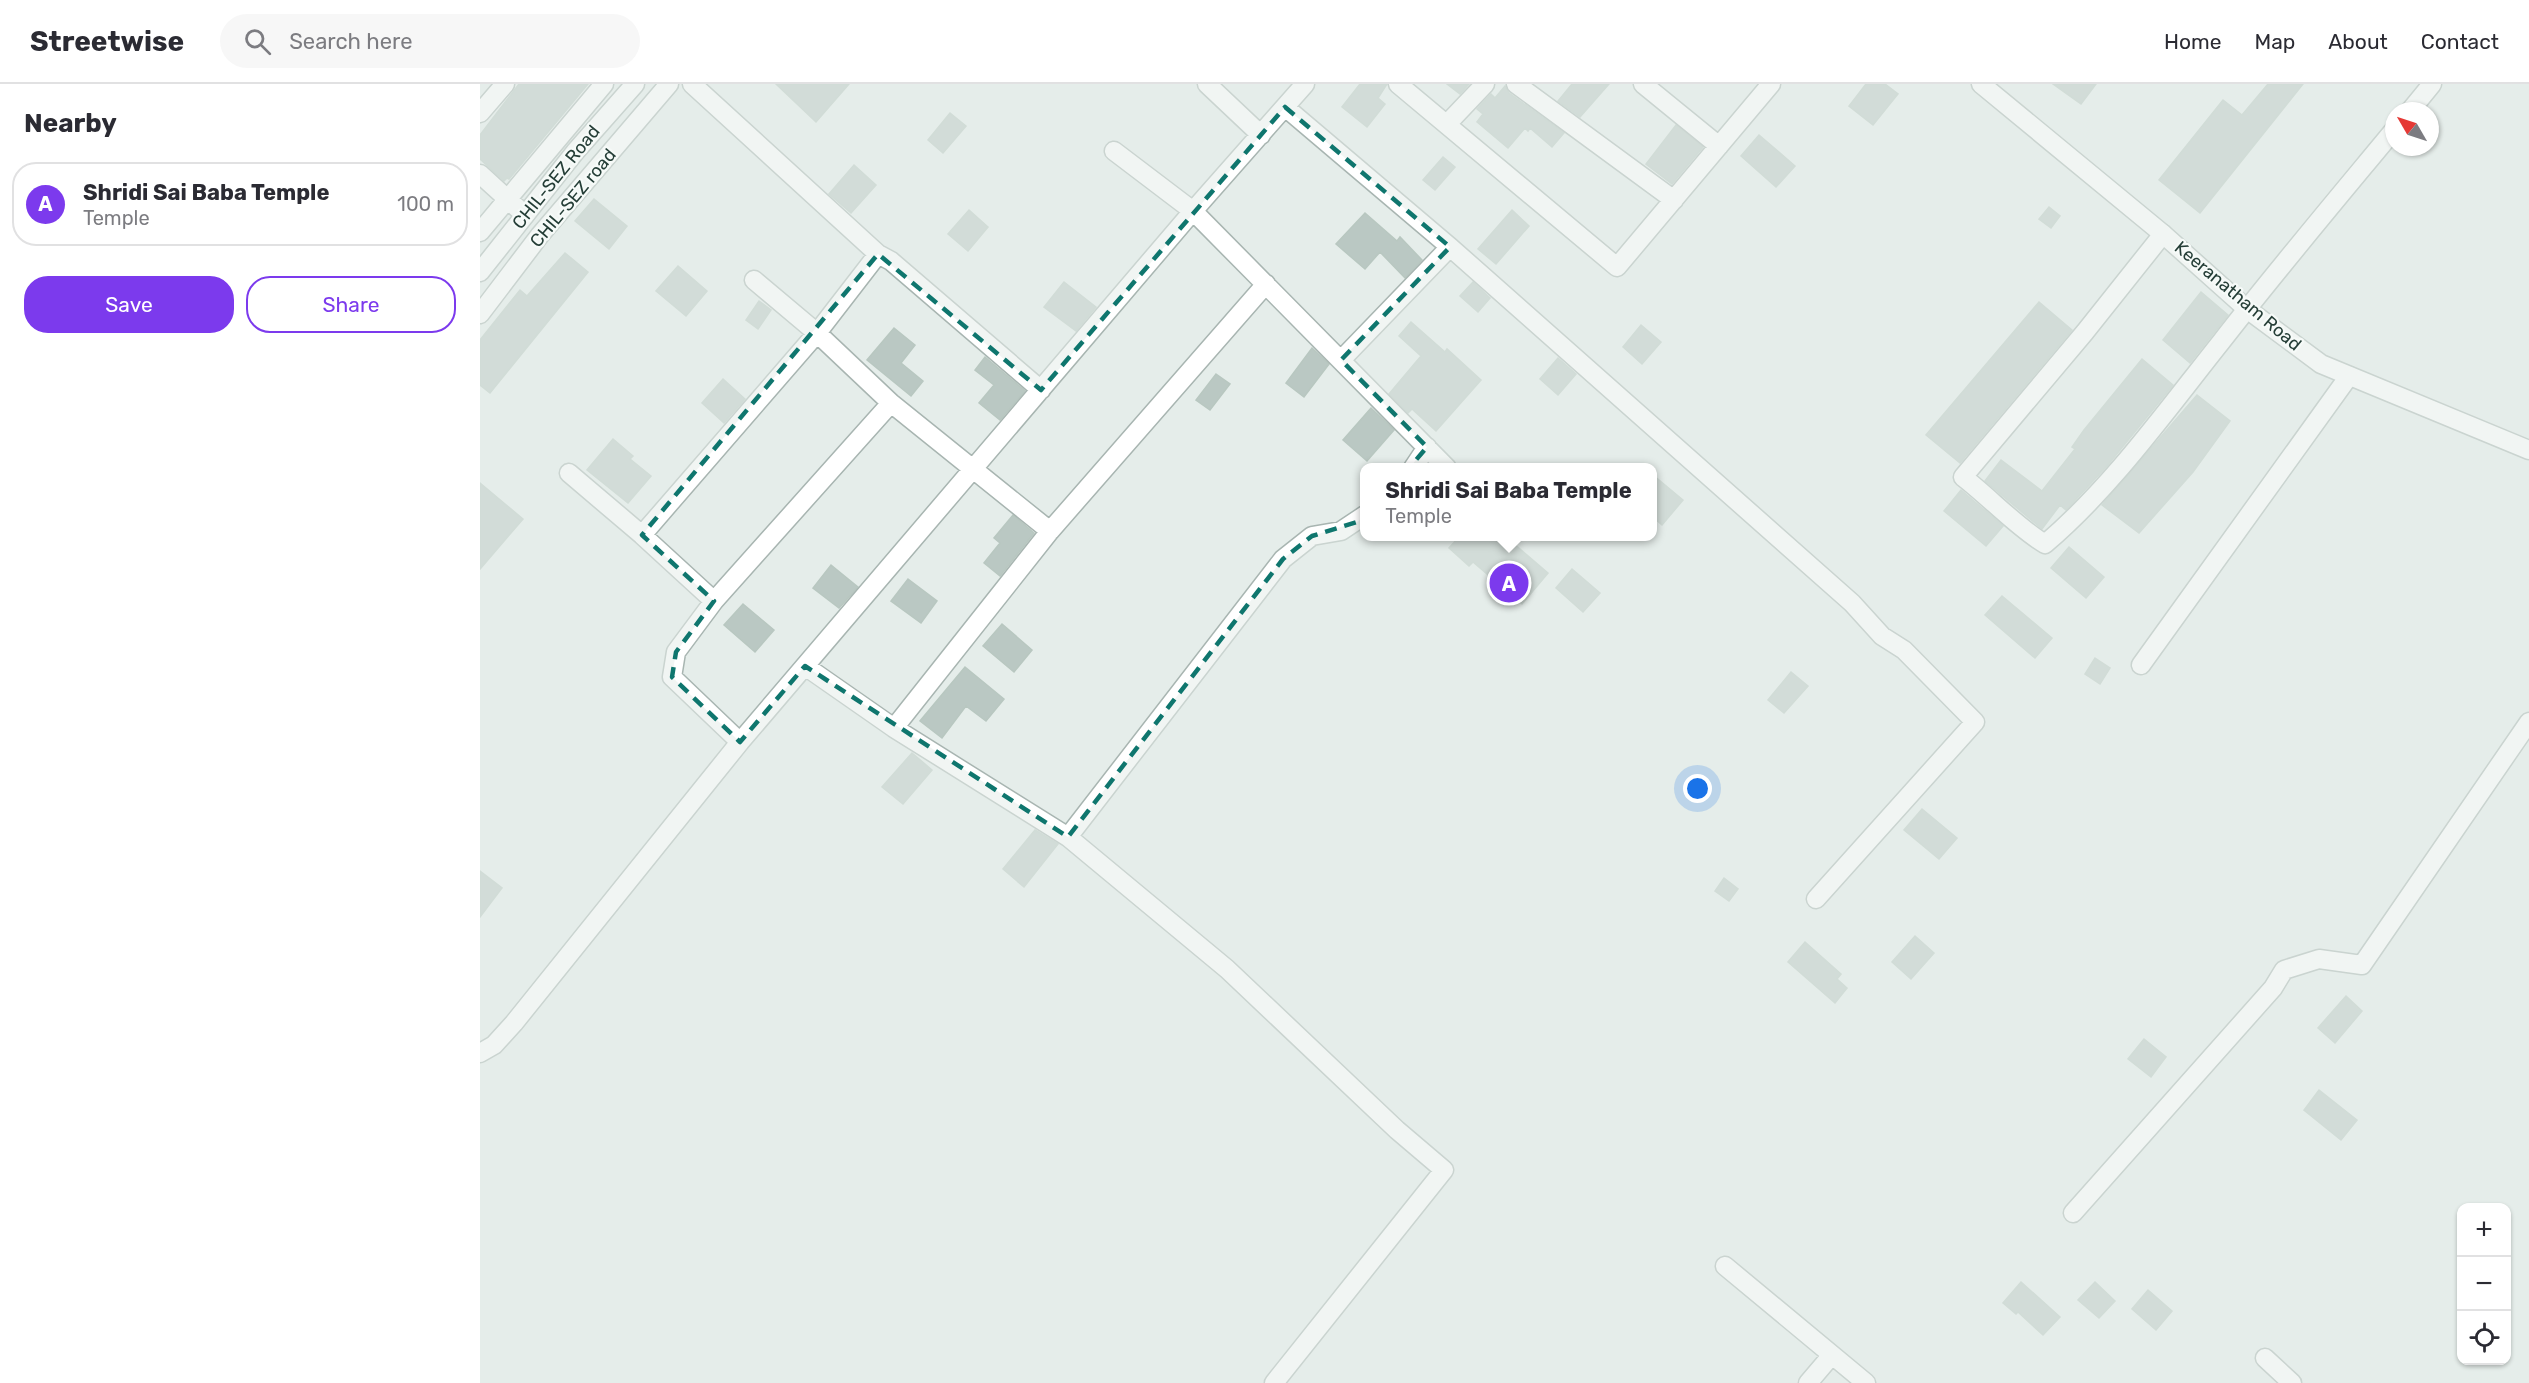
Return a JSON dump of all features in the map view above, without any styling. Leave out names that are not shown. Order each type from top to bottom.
[{"type":"street","points":[[480,113],[505,84]]},
{"type":"street","points":[[480,232],[604,84]]},
{"type":"street","name":"CHIL-SEZ Road","points":[[480,272],[525,214],[635,84]]},
{"type":"street","name":"CHIL-SEZ road","points":[[480,314],[540,235],[669,84]]},
{"type":"street","points":[[692,84],[878,254],[891,261],[1041,390]]},
{"type":"street","points":[[1207,84],[1261,135]]},
{"type":"street","points":[[480,1053],[494,1045],[514,1023],[740,742],[1305,84]]},
{"type":"street","points":[[1398,84],[1617,267],[1771,84]]},
{"type":"street","points":[[1447,124],[1485,84]]},
{"type":"street","points":[[1516,84],[1674,200]]},
{"type":"street","points":[[1643,84],[1719,146]]},
{"type":"street","name":"Keeranatham Road","points":[[1981,84],[2163,234],[2247,309],[2321,364],[2529,450]]},
{"type":"street","points":[[2417,102],[2432,84]]},
{"type":"street","points":[[1285,107],[1450,247],[1852,603],[1882,636],[1904,650],[1975,722],[1816,899]]},
{"type":"street","points":[[2163,234],[2085,332],[1963,477],[1994,501],[2032,536],[2045,544],[2069,523],[2157,423],[2385,141]]},
{"type":"street","points":[[1114,151],[1194,211],[1442,463]]},
{"type":"street","points":[[480,174],[525,214]]},
{"type":"street","points":[[1341,360],[1450,247]]},
{"type":"street","points":[[642,535],[817,333],[878,254]]},
{"type":"street","points":[[754,280],[817,333],[891,404],[1050,531]]},
{"type":"street","points":[[894,728],[1050,531],[1266,284]]},
{"type":"street","points":[[2141,665],[2349,375]]},
{"type":"street","points":[[740,742],[672,677],[676,652],[714,601],[891,404]]},
{"type":"street","points":[[1416,463],[1427,447]]},
{"type":"street","points":[[569,473],[642,535],[714,601]]},
{"type":"street","points":[[1068,837],[1283,559],[1312,536],[1341,531],[1360,518]]},
{"type":"street","points":[[805,666],[894,728],[1068,837],[1227,969],[1397,1130],[1444,1170],[1274,1383]]},
{"type":"street","points":[[2073,1213],[2273,987],[2284,969],[2319,959],[2362,965],[2529,722]]},
{"type":"street","points":[[1725,1266],[1866,1383]]},
{"type":"street","points":[[1808,1383],[1831,1356]]},
{"type":"street","points":[[2265,1358],[2292,1383]]},
{"type":"highlighted area","points":[[1285,107],[1450,247],[1341,360],[1427,447],[1377,506],[1357,522],[1312,536],[1283,559],[1068,837],[805,666],[740,742],[672,677],[676,652],[714,601],[642,535],[878,254],[1041,390]]},
{"type":"building","points":[[519,84],[588,84],[509,179],[504,181],[480,159],[480,135]]},
{"type":"building","points":[[776,84],[849,84],[816,122]]},
{"type":"building","points":[[1360,84],[1387,84],[1378,98],[1385,104],[1367,127],[1342,107]]},
{"type":"building","points":[[1447,84],[1469,84],[1460,94]]},
{"type":"building","points":[[1572,84],[1609,84],[1580,117],[1558,101]]},
{"type":"building","points":[[1866,84],[1885,84],[1898,94],[1873,125],[1849,106]]},
{"type":"building","points":[[2053,84],[2096,84],[2081,104]]},
{"type":"building","points":[[2268,84],[2303,84],[2200,213],[2159,180],[2223,100],[2242,115]]},
{"type":"building","points":[[1505,86],[1509,93],[1564,133],[1552,147],[1530,128],[1528,131],[1525,128],[1508,148],[1477,122],[1483,114],[1477,109],[1491,94],[1495,98]]},
{"type":"building","points":[[950,113],[966,126],[943,153],[928,140]]},
{"type":"building","points":[[1676,125],[1703,147],[1672,184],[1646,164]]},
{"type":"building","points":[[1759,135],[1795,166],[1776,187],[1741,156]]},
{"type":"building","points":[[1443,157],[1455,167],[1435,190],[1423,180]]},
{"type":"building","points":[[854,165],[876,185],[851,213],[829,194]]},
{"type":"building","points":[[594,199],[627,226],[609,249],[575,221]]},
{"type":"building","points":[[2049,207],[2060,216],[2051,228],[2039,219]]},
{"type":"building","points":[[969,210],[988,227],[968,251],[948,234]]},
{"type":"building","points":[[1512,210],[1529,226],[1496,264],[1478,249]]},
{"type":"building","points":[[1365,213],[1397,241],[1400,237],[1422,260],[1405,278],[1380,252],[1365,269],[1336,244]]},
{"type":"building","points":[[565,253],[588,272],[490,393],[480,385],[480,340],[520,290],[527,296]]},
{"type":"building","points":[[678,266],[707,291],[686,316],[656,291]]},
{"type":"building","points":[[1064,282],[1096,307],[1076,331],[1044,307]]},
{"type":"building","points":[[1473,282],[1490,298],[1478,312],[1460,296]]},
{"type":"building","points":[[2201,292],[2228,315],[2190,363],[2163,340]]},
{"type":"building","points":[[759,301],[771,310],[758,329],[746,320]]},
{"type":"building","points":[[2039,302],[2072,330],[1960,463],[1926,435]]},
{"type":"building","points":[[1411,322],[1445,352],[1447,349],[1481,380],[1436,431],[1412,409],[1408,413],[1389,394],[1421,356],[1399,336]]},
{"type":"building","points":[[1641,325],[1661,342],[1642,364],[1623,347]]},
{"type":"building","points":[[894,328],[915,345],[901,363],[923,381],[911,396],[867,360]]},
{"type":"building","points":[[1312,348],[1329,364],[1304,397],[1286,383]]},
{"type":"building","points":[[985,357],[1025,391],[1000,420],[979,403],[994,385],[975,370]]},
{"type":"building","points":[[1558,358],[1576,374],[1558,395],[1540,379]]},
{"type":"building","points":[[2142,359],[2173,385],[2107,466],[2066,510],[2060,505],[2042,529],[1985,481],[2001,460],[2042,491],[2075,449],[2072,447],[2084,430]]},
{"type":"building","points":[[1216,374],[1230,384],[1210,410],[1196,400]]},
{"type":"building","points":[[723,379],[745,399],[724,423],[702,403]]},
{"type":"building","points":[[2197,395],[2230,421],[2193,472],[2139,533],[2102,505]]},
{"type":"building","points":[[1371,408],[1394,430],[1367,461],[1343,440]]},
{"type":"building","points":[[613,439],[633,456],[630,459],[651,476],[628,503],[587,470]]},
{"type":"building","points":[[1657,478],[1683,500],[1662,525],[1657,521]]},
{"type":"building","points":[[480,483],[523,519],[480,569]]},
{"type":"building","points":[[1961,490],[2003,526],[1986,546],[1944,511]]},
{"type":"building","points":[[1013,515],[1034,533],[1000,576],[984,563],[1000,543],[994,538]]},
{"type":"building","points":[[1455,541],[1511,541],[1548,573],[1522,604],[1473,562],[1469,566],[1449,548]]},
{"type":"building","points":[[2069,547],[2104,577],[2086,598],[2051,568]]},
{"type":"building","points":[[831,565],[858,587],[839,608],[813,588]]},
{"type":"building","points":[[1572,569],[1600,593],[1583,612],[1556,588]]},
{"type":"building","points":[[908,579],[937,601],[921,623],[891,601]]},
{"type":"building","points":[[2002,596],[2052,638],[2035,658],[1985,615]]},
{"type":"building","points":[[743,604],[774,630],[755,652],[724,625]]},
{"type":"building","points":[[1002,624],[1032,650],[1014,672],[983,646]]},
{"type":"building","points":[[2095,658],[2110,668],[2100,684],[2085,674]]},
{"type":"building","points":[[965,667],[1004,699],[986,721],[966,706],[942,738],[920,721]]},
{"type":"building","points":[[1791,672],[1808,686],[1784,713],[1768,700]]},
{"type":"building","points":[[912,753],[932,770],[903,804],[882,787]]},
{"type":"building","points":[[1922,809],[1957,838],[1939,859],[1904,830]]},
{"type":"building","points":[[1035,830],[1058,844],[1024,887],[1003,869]]},
{"type":"building","points":[[480,871],[502,888],[480,917]]},
{"type":"building","points":[[1724,878],[1738,889],[1729,901],[1715,891]]},
{"type":"building","points":[[1915,936],[1934,953],[1911,979],[1892,962]]},
{"type":"building","points":[[1805,942],[1841,974],[1837,979],[1847,988],[1835,1003],[1788,962]]},
{"type":"building","points":[[2346,996],[2362,1011],[2335,1043],[2318,1028]]},
{"type":"building","points":[[2144,1039],[2166,1057],[2151,1077],[2128,1059]]},
{"type":"building","points":[[2319,1090],[2357,1120],[2341,1140],[2304,1110]]},
{"type":"building","points":[[2021,1282],[2060,1317],[2043,1335],[2018,1312],[2016,1314],[2003,1303]]},
{"type":"building","points":[[2095,1282],[2115,1301],[2099,1318],[2078,1300]]},
{"type":"building","points":[[2148,1290],[2172,1311],[2156,1330],[2132,1309]]},
{"type":"place","name":"Shridi Sai Baba Temple","points":[[1509,583]]}]
